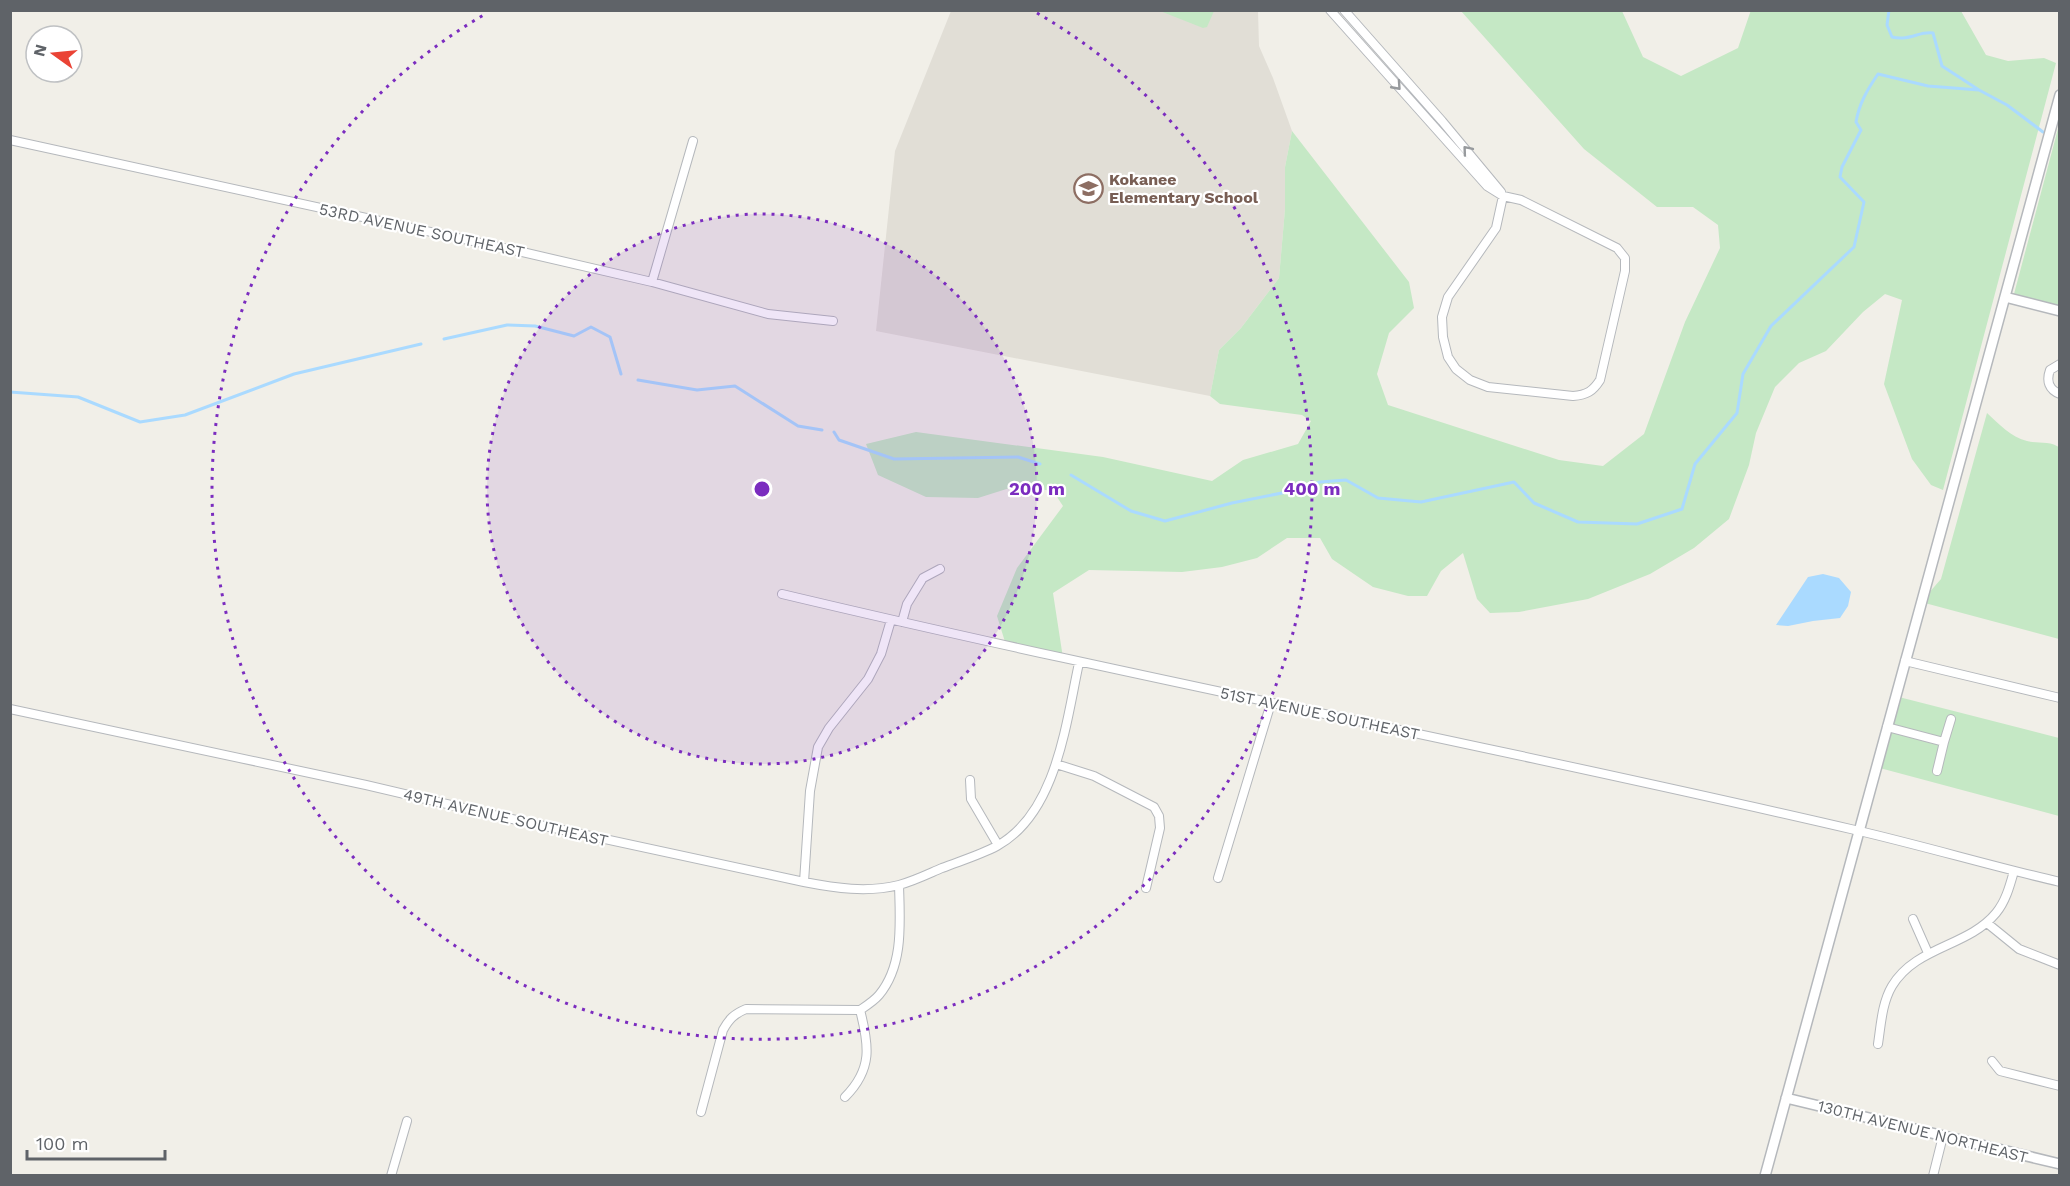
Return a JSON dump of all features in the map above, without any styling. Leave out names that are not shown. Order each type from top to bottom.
[{"type":"street","points":[[1330,10],[1487,186],[1503,196],[1521,200],[1595,236],[1617,248],[1625,258],[1625,271],[1600,380],[1594,390],[1584,395],[1573,396],[1488,387],[1468,379],[1456,369],[1448,357],[1443,337],[1442,316],[1448,297],[1496,228],[1503,196],[1491,178],[1344,10]]},
{"type":"street","points":[[1371,56],[1378,49]]},
{"type":"street","points":[[1765,1176],[2060,95]]},
{"type":"street","points":[[1428,121],[1436,115]]},
{"type":"street","name":"53RD AVENUE SOUTHEAST","points":[[10,140],[652,282],[768,314],[833,321]]},
{"type":"street","points":[[652,282],[693,141]]},
{"type":"street","points":[[2005,297],[2060,311]]},
{"type":"street","points":[[2060,363],[2050,370],[2048,380],[2051,389],[2060,394]]},
{"type":"street","points":[[902,622],[907,604],[923,578],[940,569]]},
{"type":"street","name":"51ST AVENUE SOUTHEAST","points":[[782,594],[1079,663],[1858,830],[2060,882]]},
{"type":"street","points":[[804,882],[810,791],[818,747],[829,728],[868,679],[881,654],[891,620]]},
{"type":"street","points":[[1905,661],[2060,698]]},
{"type":"street","name":"49TH AVENUE SOUTHEAST","points":[[10,709],[804,882],[838,889],[865,890],[899,885],[998,845],[1020,827],[1036,808],[1056,764],[1079,663]]},
{"type":"street","points":[[1218,878],[1271,703]]},
{"type":"street","points":[[1937,771],[1951,719]]},
{"type":"street","points":[[1887,727],[1944,742]]},
{"type":"street","points":[[1056,764],[1094,776],[1154,807],[1159,816],[1160,828],[1146,888]]},
{"type":"street","points":[[970,780],[971,799],[998,845]]},
{"type":"street","points":[[1878,1044],[1884,1008],[1893,985],[1910,964],[1987,923],[1998,911],[2014,871]]},
{"type":"street","points":[[701,1112],[723,1030],[729,1019],[736,1013],[746,1009],[860,1010],[879,996],[896,960],[901,934],[899,885]]},
{"type":"street","points":[[1913,919],[1928,953]]},
{"type":"street","points":[[1987,923],[2019,949],[2060,965]]},
{"type":"street","points":[[845,1097],[858,1084],[866,1061],[868,1041],[860,1010]]},
{"type":"street","points":[[1992,1061],[2000,1071],[2060,1086]]},
{"type":"street","name":"130TH AVENUE NORTHEAST","points":[[1786,1098],[2060,1164]]},
{"type":"street","points":[[391,1176],[407,1121]]},
{"type":"street","points":[[1933,1176],[1943,1136]]},
{"type":"shaded area","name":"Kokanee Elementary School","points":[[951,11],[1258,11],[1259,46],[1292,131],[1285,167],[1285,209],[1279,278],[1241,328],[1219,350],[1210,396],[876,331],[895,151]]},
{"type":"green space","points":[[1751,10],[1961,11],[1986,55],[2008,61],[2044,58],[2056,63],[1943,490],[1931,485],[1912,459],[1884,384],[1902,300],[1885,294],[1863,312],[1826,351],[1799,363],[1775,387],[1756,433],[1749,465],[1729,519],[1694,548],[1650,574],[1588,599],[1519,612],[1490,613],[1477,599],[1463,553],[1441,571],[1427,596],[1408,596],[1373,587],[1332,559],[1320,538],[1287,538],[1257,558],[1222,567],[1182,572],[1089,570],[1053,593],[1063,658],[1006,645],[997,616],[1017,568],[1063,506],[1053,491],[1016,486],[978,498],[926,497],[878,475],[866,444],[916,432],[1103,457],[1212,481],[1243,460],[1298,444],[1311,421],[1302,415],[1220,404],[1210,396],[1219,350],[1241,328],[1279,278],[1285,209],[1285,167],[1292,131],[1409,282],[1414,308],[1389,333],[1377,374],[1388,405],[1559,460],[1603,466],[1644,434],[1685,322],[1720,248],[1718,225],[1693,207],[1657,207],[1584,149],[1461,11],[1622,11],[1643,57],[1681,76],[1738,48]]},
{"type":"green space","points":[[1160,11],[1214,11],[1207,27],[1203,28]]},
{"type":"green space","points":[[2059,125],[2059,306],[2014,294]]},
{"type":"green space","points":[[1987,413],[2016,437],[2031,442],[2053,444],[2060,448],[2059,639],[1921,602],[1941,579]]},
{"type":"green space","points":[[1895,696],[2059,738],[2059,816],[1876,767]]},
{"type":"water","points":[[1823,574],[1839,578],[1851,592],[1848,606],[1840,618],[1788,626],[1776,625],[1808,577]]},
{"type":"waterway","points":[[1889,10],[1887,25],[1892,37],[1904,38],[1933,33],[1942,66],[2007,105],[2043,132]]},
{"type":"waterway","points":[[1071,475],[1131,511],[1165,521],[1232,503],[1297,490],[1320,482],[1346,480],[1378,498],[1421,502],[1514,482],[1534,503],[1578,522],[1637,524],[1682,509],[1695,464],[1737,413],[1743,374],[1771,326],[1854,247],[1864,202],[1840,177],[1842,167],[1861,130],[1856,122],[1861,103],[1878,74],[1928,86],[1979,90]]},
{"type":"waterway","points":[[444,339],[507,325],[535,326],[574,336],[591,327],[610,337],[621,374]]},
{"type":"waterway","points":[[10,392],[78,397],[140,422],[185,415],[294,374],[421,344]]},
{"type":"waterway","points":[[638,380],[697,390],[735,386],[798,426],[822,430]]},
{"type":"waterway","points":[[834,432],[839,440],[894,459],[1018,457],[1040,464]]},
{"type":"place","name":"Kokanee Elementary School","points":[[1088,188]]}]
